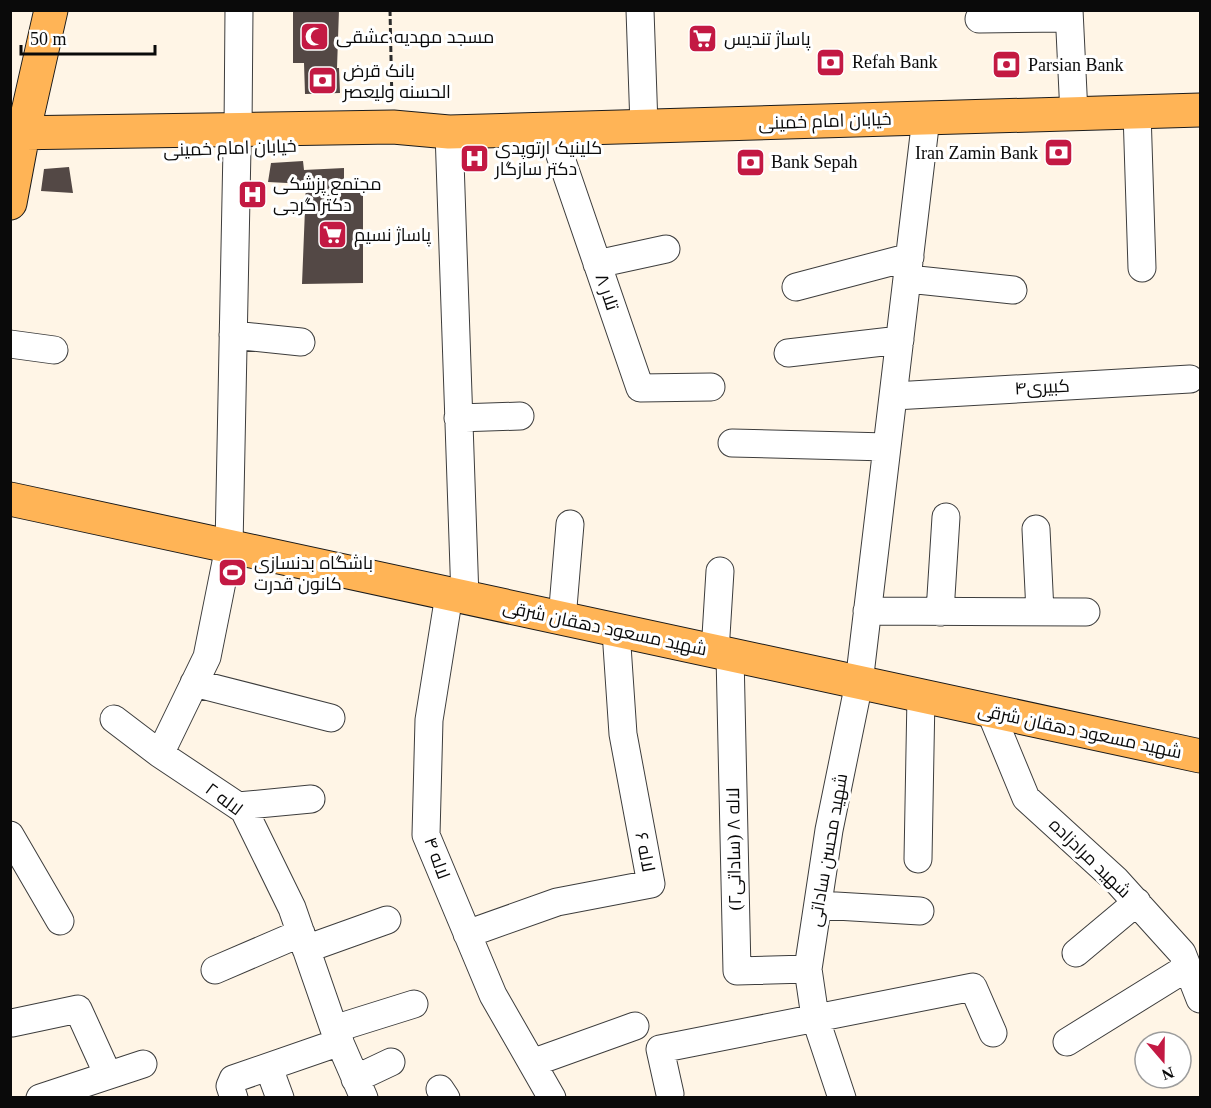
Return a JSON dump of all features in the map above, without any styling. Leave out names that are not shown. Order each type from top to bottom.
[{"type":"main road","points":[[10,203],[16,144],[51,10]]},
{"type":"main road","name":"خیابان امام خمینی","points":[[16,144],[237,139],[393,127],[449,132],[1200,110]]},
{"type":"main road","name":"خیابان امام خمینی","points":[[237,139],[393,144],[449,132]]},
{"type":"main road","name":"شهید مسعود دهقان شرقی","points":[[10,499],[1200,756]]},
{"type":"street","points":[[160,754],[207,657],[229,548],[239,10]]},
{"type":"street","points":[[640,10],[644,126]]},
{"type":"street","points":[[979,19],[1069,14],[1074,114]]},
{"type":"street","points":[[1137,112],[1142,268]]},
{"type":"street","name":"شهید محسن ساداتی","points":[[842,1098],[815,1017],[808,969],[829,830],[859,683],[926,118]]},
{"type":"street","name":"تلار ۸","points":[[551,129],[640,388],[711,387]]},
{"type":"street","name":"لاله ۴","points":[[449,132],[458,418],[457,596],[429,720],[426,835],[493,995],[552,1098]]},
{"type":"street","points":[[597,264],[666,249]]},
{"type":"street","points":[[796,287],[909,268],[1013,290]]},
{"type":"street","points":[[233,335],[302,342]]},
{"type":"street","points":[[788,353],[900,340]]},
{"type":"street","points":[[10,344],[54,350]]},
{"type":"street","name":"کبیری۴","points":[[894,396],[1190,379]]},
{"type":"street","points":[[458,418],[520,416]]},
{"type":"street","points":[[732,444],[887,447]]},
{"type":"street","points":[[940,612],[946,517]]},
{"type":"street","points":[[562,619],[570,524]]},
{"type":"street","points":[[1036,529],[1040,612]]},
{"type":"street","points":[[720,571],[723,654]]},
{"type":"street","points":[[867,611],[1086,612]]},
{"type":"street","name":"لاله ۶","points":[[467,934],[557,902],[651,884],[622,734],[616,631]]},
{"type":"street","name":"لاله ۸ (ساداتی۲)","points":[[723,654],[737,971],[808,969]]},
{"type":"street","points":[[194,683],[330,718]]},
{"type":"street","points":[[918,859],[921,696]]},
{"type":"street","name":"شهید مرادزاده","points":[[990,711],[1026,798],[1116,880],[1182,953],[1200,999]]},
{"type":"street","name":"لاله ۲","points":[[114,719],[160,754],[244,810],[292,908],[337,1036],[360,1088]]},
{"type":"street","points":[[238,806],[311,799]]},
{"type":"street","points":[[10,835],[60,921]]},
{"type":"street","points":[[1076,953],[1137,902]]},
{"type":"street","points":[[819,905],[920,911]]},
{"type":"street","points":[[215,970],[303,941],[387,920]]},
{"type":"street","points":[[1067,1042],[1188,967]]},
{"type":"street","points":[[670,1094],[660,1049],[974,987],[993,1034]]},
{"type":"street","points":[[234,1098],[230,1086],[233,1079],[269,1068],[337,1036],[414,1004]]},
{"type":"street","points":[[12,1023],[78,1009],[108,1075]]},
{"type":"street","points":[[532,1063],[635,1026]]},
{"type":"street","points":[[360,1088],[391,1062]]},
{"type":"street","points":[[40,1098],[143,1064]]},
{"type":"street","points":[[269,1068],[280,1098]]},
{"type":"path","points":[[390,10],[393,127]]},
{"type":"building","name":"مسجد مهدیه عشقی","points":[[293,10],[339,10],[337,68],[339,68],[340,93],[305,94],[304,63],[293,63]]},
{"type":"building","name":"پاساژ نسیم","points":[[303,161],[304,170],[344,168],[344,185],[363,188],[363,283],[302,284],[306,184],[268,182],[271,163]]},
{"type":"building","points":[[69,167],[73,193],[41,191],[44,169]]},
{"type":"place","name":"مسجد مهدیه عشقی","points":[[315,37]]},
{"type":"place","name":"پاساژ تندیس","points":[[703,39]]},
{"type":"place","name":"Refah Bank","points":[[831,62]]},
{"type":"place","name":"Parsian Bank","points":[[1007,65]]},
{"type":"place","name":"بانک قرض الحسنه ولیعصر","points":[[322,81]]},
{"type":"place","name":"Iran Zamin Bank","points":[[1059,153]]},
{"type":"place","name":"کلینیک ارتوپدی دکتر سازگار","points":[[474,158]]},
{"type":"place","name":"Bank Sepah","points":[[750,162]]},
{"type":"place","name":"مجتمع پزشکی دکتر گرجی","points":[[252,194]]},
{"type":"place","name":"پاساژ نسیم","points":[[333,235]]},
{"type":"place","name":"باشگاه بدنسازی کانون قدرت","points":[[233,573]]}]
